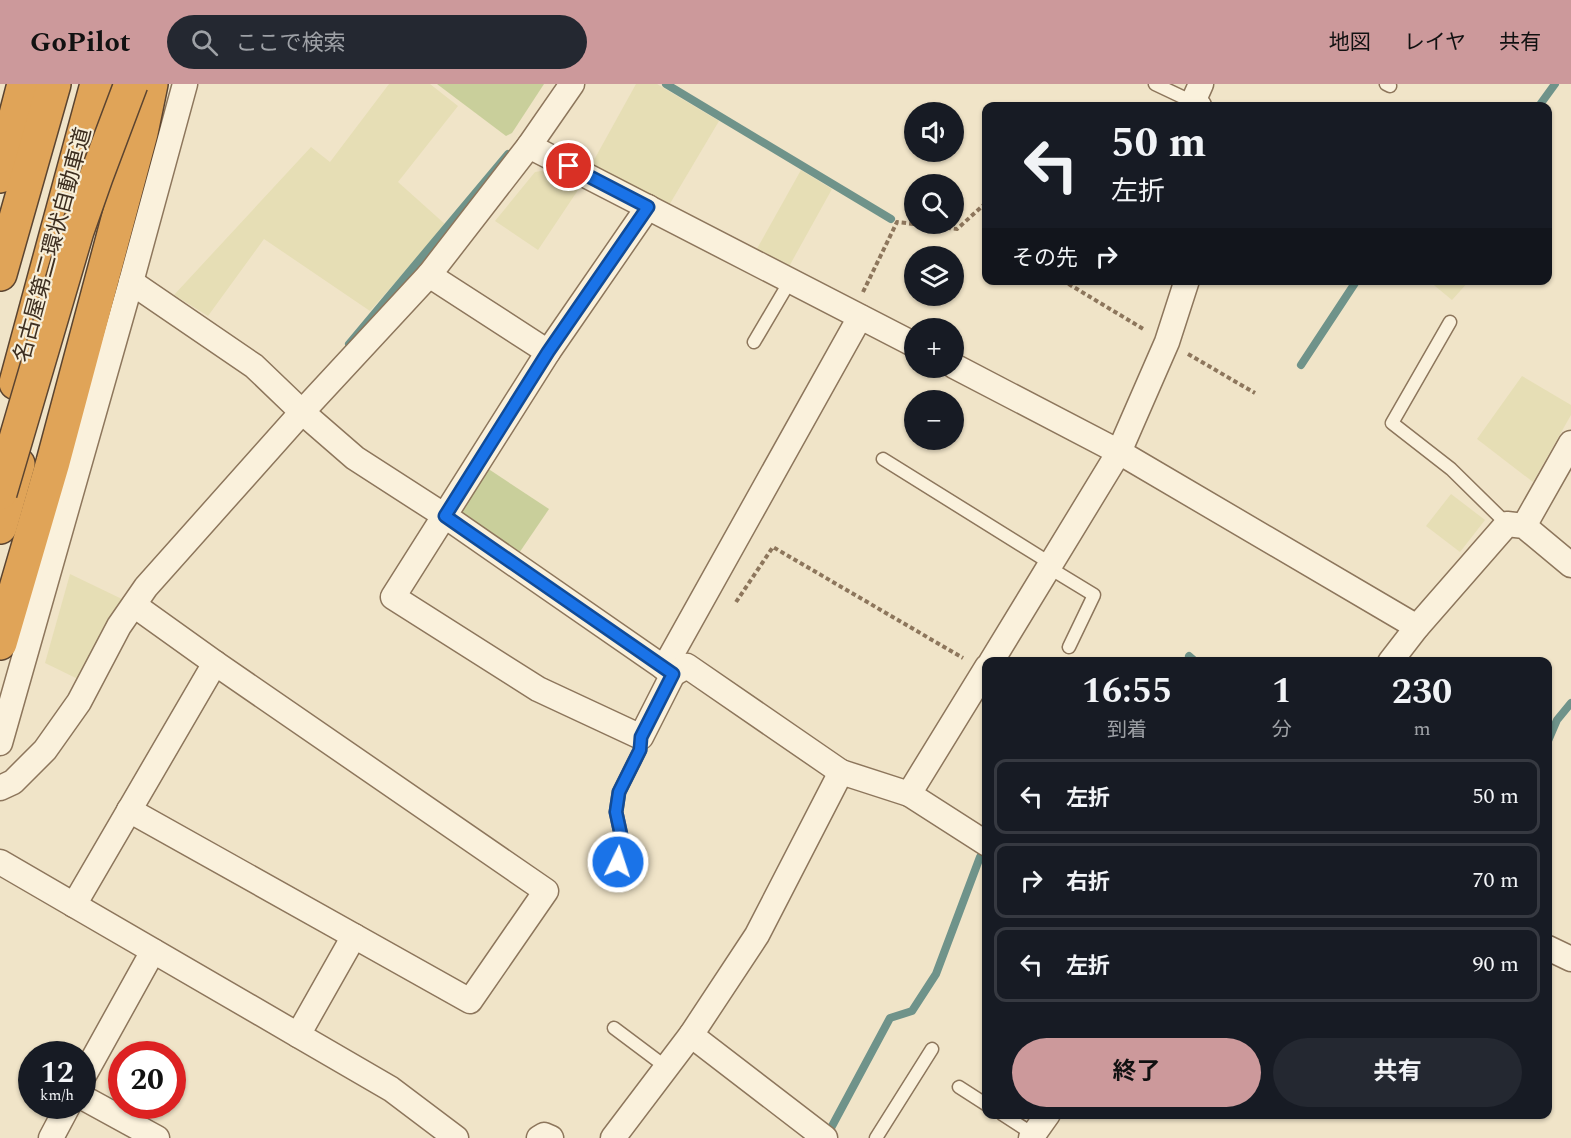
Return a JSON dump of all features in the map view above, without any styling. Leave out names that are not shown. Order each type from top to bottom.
[{"type":"highway","points":[[0,94],[3,84]]},
{"type":"highway","points":[[0,176],[24,84]]},
{"type":"highway","name":"名古屋第二環状自動車道","points":[[0,274],[54,84]]},
{"type":"highway","name":"名古屋第二環状自動車道","points":[[0,441],[97,84]]},
{"type":"highway","points":[[0,527],[124,84]]},
{"type":"highway","points":[[0,493],[77,231],[131,84]]},
{"type":"highway","points":[[0,644],[22,572],[141,133],[151,84]]},
{"type":"street","points":[[0,743],[185,84]]},
{"type":"street","points":[[0,788],[13,782],[45,750],[79,702],[119,626],[146,587],[302,412],[429,275],[529,146],[572,84]]},
{"type":"street","points":[[529,146],[904,339]]},
{"type":"street","points":[[648,207],[548,352],[393,597],[538,689],[641,737],[668,671],[857,315]]},
{"type":"street","points":[[429,275],[548,352]]},
{"type":"street","points":[[131,282],[254,366],[302,412],[356,458],[445,516],[668,671],[687,666],[841,772],[909,795],[982,841]]},
{"type":"street","points":[[994,657],[1119,452],[1167,342],[1184,285]]},
{"type":"street","points":[[964,371],[1119,452],[1417,627]]},
{"type":"street","points":[[1394,657],[1417,627],[1516,525],[1571,443]]},
{"type":"street","points":[[1516,525],[1571,566]]},
{"type":"street","points":[[129,810],[470,1001],[546,891],[134,605]]},
{"type":"street","points":[[74,905],[216,663]]},
{"type":"street","points":[[909,795],[982,677]]},
{"type":"street","points":[[614,1138],[691,1035],[757,935],[841,772]]},
{"type":"street","points":[[0,862],[391,1089],[456,1138]]},
{"type":"street","points":[[298,1035],[354,936]]},
{"type":"street","points":[[1552,950],[1571,959]]},
{"type":"street","points":[[96,1054],[153,951]]},
{"type":"street","points":[[691,1035],[825,1138]]},
{"type":"street","points":[[96,1105],[157,1138]]},
{"type":"street","points":[[51,1138],[61,1119]]},
{"type":"street","points":[[1032,1136],[1044,1119]]},
{"type":"street","points":[[539,1138],[544,1135],[551,1138]]},
{"type":"lane","points":[[1155,84],[1198,98]]},
{"type":"lane","points":[[754,342],[790,280]]},
{"type":"lane","points":[[1450,322],[1392,423],[1451,469],[1516,525]]},
{"type":"lane","points":[[884,459],[1094,595],[1069,647]]},
{"type":"lane","points":[[618,862],[621,835],[616,812],[619,792],[640,750],[641,737]]},
{"type":"lane","points":[[614,1028],[666,1067]]},
{"type":"lane","points":[[876,1138],[933,1049]]},
{"type":"lane","points":[[959,1087],[982,1102]]},
{"type":"lane","points":[[1009,1119],[1032,1136]]},
{"type":"path","points":[[857,315],[897,222],[957,230],[982,207]]},
{"type":"path","points":[[736,602],[773,547],[982,664]]},
{"type":"shaded area","points":[[389,84],[430,84],[458,106],[398,182],[446,225],[370,311],[264,239],[208,316],[174,295],[311,147],[330,162]]},
{"type":"shaded area","points":[[636,84],[657,84],[719,121],[668,207],[589,169]]},
{"type":"shaded area","points":[[547,170],[580,187],[538,250],[495,221],[535,172]]},
{"type":"shaded area","points":[[801,170],[832,189],[786,272],[754,254]]},
{"type":"shaded area","points":[[1434,285],[1465,285],[1452,300]]},
{"type":"shaded area","points":[[1522,376],[1571,405],[1571,415],[1533,482],[1477,439]]},
{"type":"shaded area","points":[[1451,494],[1485,520],[1460,552],[1426,526]]},
{"type":"shaded area","points":[[70,574],[124,600],[80,680],[45,663]]},
{"type":"green space","points":[[437,84],[544,84],[512,133],[506,136]]},
{"type":"green space","points":[[484,466],[549,509],[515,559],[452,515]]},
{"type":"waterway","points":[[666,84],[891,219]]},
{"type":"waterway","points":[[1542,102],[1555,84]]},
{"type":"waterway","points":[[349,344],[508,154]]},
{"type":"waterway","points":[[1301,365],[1354,285]]},
{"type":"waterway","points":[[1552,732],[1557,720],[1571,703]]},
{"type":"waterway","points":[[831,1128],[890,1018],[912,1011],[936,974],[980,857]]},
{"type":"route","points":[[569,166],[648,207],[548,352],[445,516],[673,674],[641,737],[640,750],[619,792],[616,812],[621,835],[618,862]]}]
